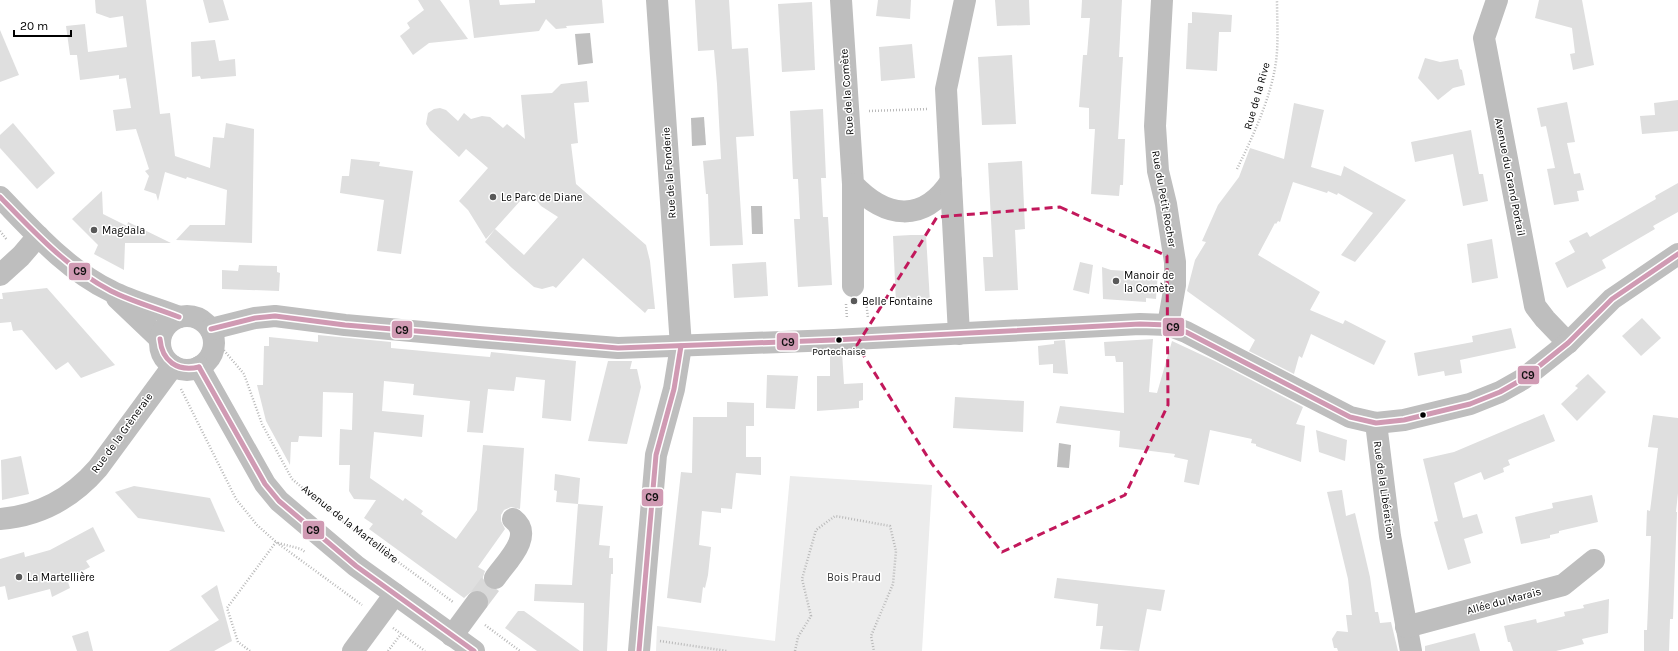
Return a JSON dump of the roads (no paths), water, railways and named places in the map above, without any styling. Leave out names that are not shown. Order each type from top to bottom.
[{"type":"street","name":"Rue de la Fonderie","points":[[639,644],[656,455],[674,389],[681,346],[657,0]]},
{"type":"street","name":"Rue de la Comète","points":[[841,0],[853,184],[853,286]]},
{"type":"street","points":[[959,334],[946,89],[965,0]]},
{"type":"street","name":"Rue du Petit Rocher","points":[[1162,0],[1154,126],[1155,150],[1175,262],[1175,285],[1168,325]]},
{"type":"street","name":"Avenue du Grand Portail","points":[[1497,0],[1484,38],[1535,306],[1568,343]]},
{"type":"street","points":[[853,184],[867,198],[877,205],[903,211],[925,207],[943,193],[951,181]]},
{"type":"street","points":[[0,197],[38,236],[72,266],[111,291],[160,339]]},
{"type":"street","points":[[0,275],[21,256],[38,236]]},
{"type":"street","points":[[213,334],[255,318],[275,316],[345,325],[618,348],[959,334],[1140,324],[1168,325],[1186,332],[1350,417],[1376,423],[1404,420],[1446,412],[1500,392],[1523,379],[1568,343],[1612,299],[1678,254]]},
{"type":"street","points":[[111,291],[180,316],[192,316],[199,318],[213,334],[211,356],[199,367],[185,370],[173,366],[163,356],[160,339],[166,326],[180,316]]},
{"type":"street","name":"Rue de la Grèneraie","points":[[0,519],[36,513],[70,495],[86,482],[173,366]]},
{"type":"street","points":[[199,367],[265,484],[279,502],[356,566],[474,651]]},
{"type":"street","name":"Rue de la Libération","points":[[1376,423],[1390,536],[1411,651]]},
{"type":"street","points":[[495,578],[522,540],[522,530],[513,519]]},
{"type":"street","name":"Allée du Marais","points":[[1406,627],[1562,585],[1594,560]]},
{"type":"street","points":[[353,651],[395,594]]},
{"type":"street","points":[[452,636],[473,608]]},
{"type":"tunnel","points":[[477,602],[495,578]]},
{"type":"place","name":"Le Parc de Diane","points":[[493,197]]},
{"type":"place","name":"Magdala","points":[[94,230]]},
{"type":"place","name":"Manoir de la Comète","points":[[1116,281]]},
{"type":"place","name":"Belle Fontaine","points":[[854,301]]},
{"type":"place","name":"Portechaise","points":[[839,340]]},
{"type":"place","name":"La Martellière","points":[[19,577]]},
{"type":"park label","name":"Bois Praud","points":[[854,577]]}]
